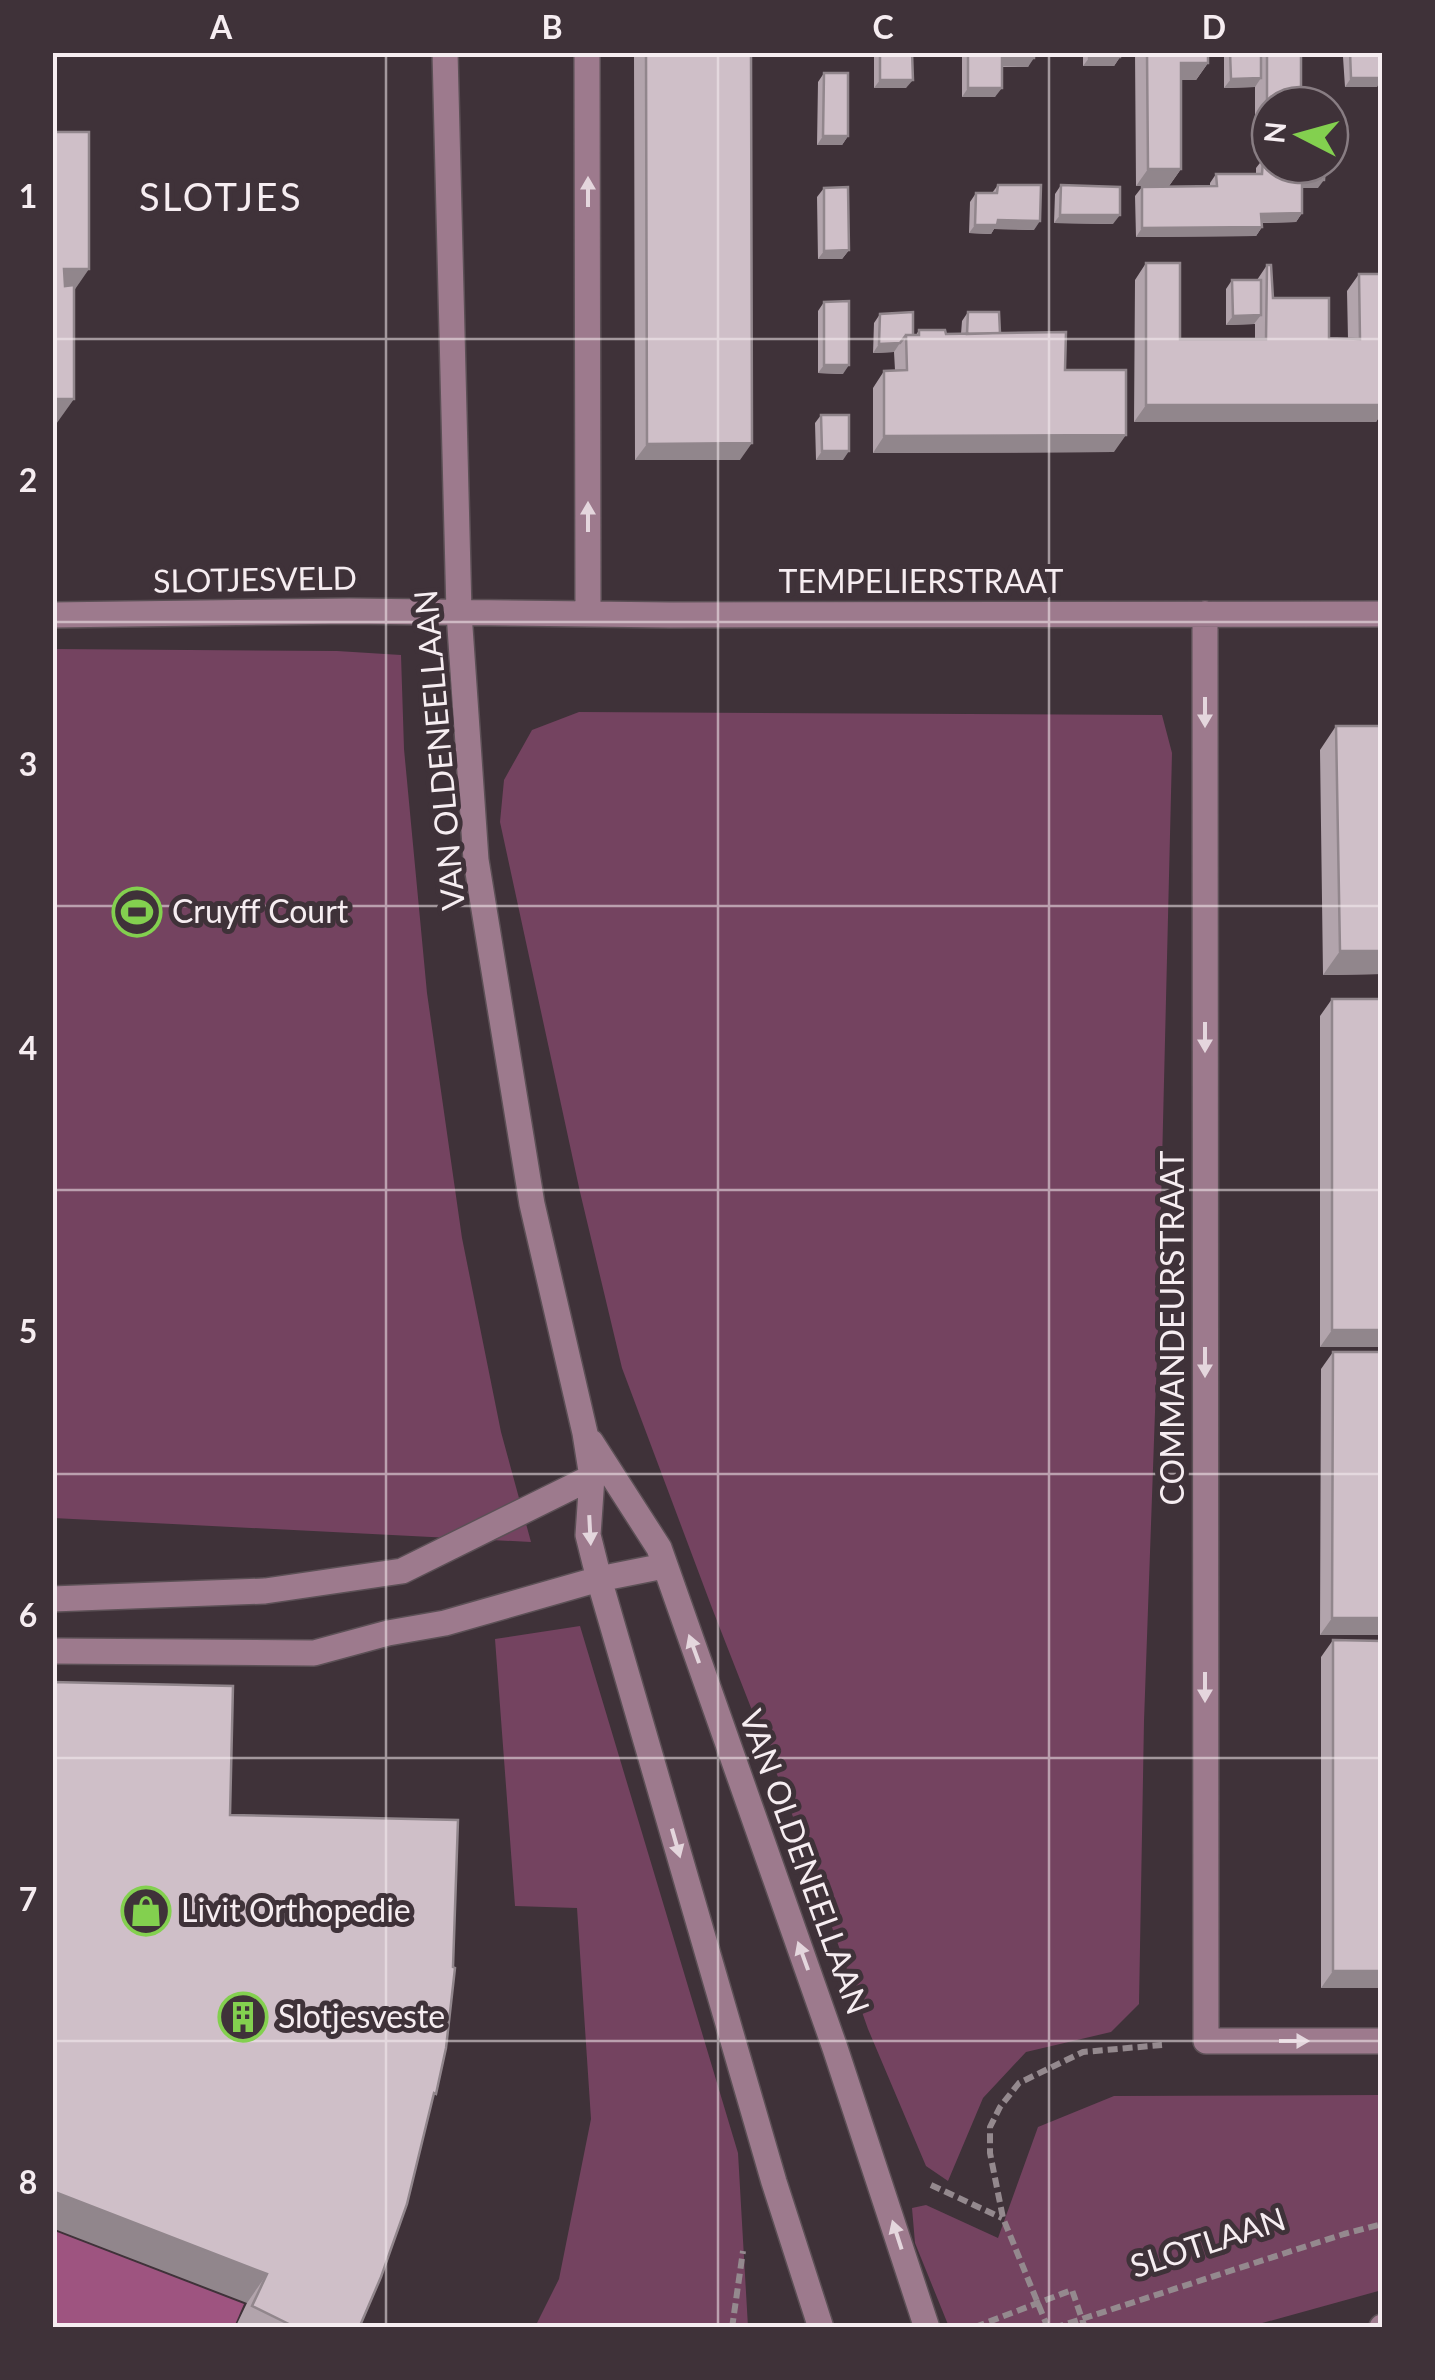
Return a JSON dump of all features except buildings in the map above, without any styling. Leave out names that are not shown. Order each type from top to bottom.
[{"type":"street","name":"VAN OLDENEELLAAN","points":[[445,52],[459,613],[476,860],[532,1204],[585,1433],[592,1477],[588,1535],[599,1580],[774,2182],[821,2328]]},
{"type":"street","points":[[587,52],[588,614]]},
{"type":"street","name":"TEMPELIERSTRAAT","points":[[459,613],[1382,614]]},
{"type":"street","name":"SLOTJESVELD","points":[[52,615],[459,613]]},
{"type":"street","name":"COMMANDEURSTRAAT","points":[[1205,614],[1206,2041]]},
{"type":"street","name":"VAN OLDENEELLAAN","points":[[585,1433],[658,1548],[835,2048],[927,2328]]},
{"type":"street","points":[[52,1599],[265,1591],[402,1571],[592,1477]]},
{"type":"street","points":[[52,1652],[314,1653],[664,1566]]},
{"type":"street","points":[[1206,2041],[1382,2041]]},
{"type":"path","points":[[1051,2328],[1003,2218],[990,2152],[990,2127],[1000,2108],[1019,2083],[1083,2052],[1206,2041]]},
{"type":"path","name":"SLOTLAAN","points":[[1051,2328],[1382,2224]]},
{"type":"path","points":[[973,2328],[1072,2290],[1085,2328]]},
{"type":"shaded area","points":[[53,649],[401,655],[404,749],[427,993],[462,1238],[501,1432],[531,1542],[53,1518]]},
{"type":"shaded area","points":[[579,712],[1162,715],[1172,753],[1139,2004],[1111,2032],[1026,2052],[983,2098],[948,2181],[926,2166],[868,2029],[787,1800],[622,1368],[500,822],[504,780],[532,730]]},
{"type":"shaded area","points":[[580,1626],[738,2153],[748,2327],[535,2327],[559,2279],[591,2119],[577,1908],[515,1906],[495,1639]]},
{"type":"shaded area","points":[[1382,2095],[1382,2290],[1248,2327],[949,2327],[915,2243],[912,2208],[926,2205],[998,2238],[1038,2127],[1114,2096]]},
{"type":"shaded area","points":[[52,2230],[244,2304],[234,2327],[53,2327]]},
{"type":"place","name":"Cruyff Court","points":[[137,912]]},
{"type":"place","name":"Livit Orthopedie","points":[[146,1911]]},
{"type":"place","name":"Slotjesveste","points":[[243,2017]]},
{"type":"district","name":"SLOTJES","points":[[221,198]]}]
